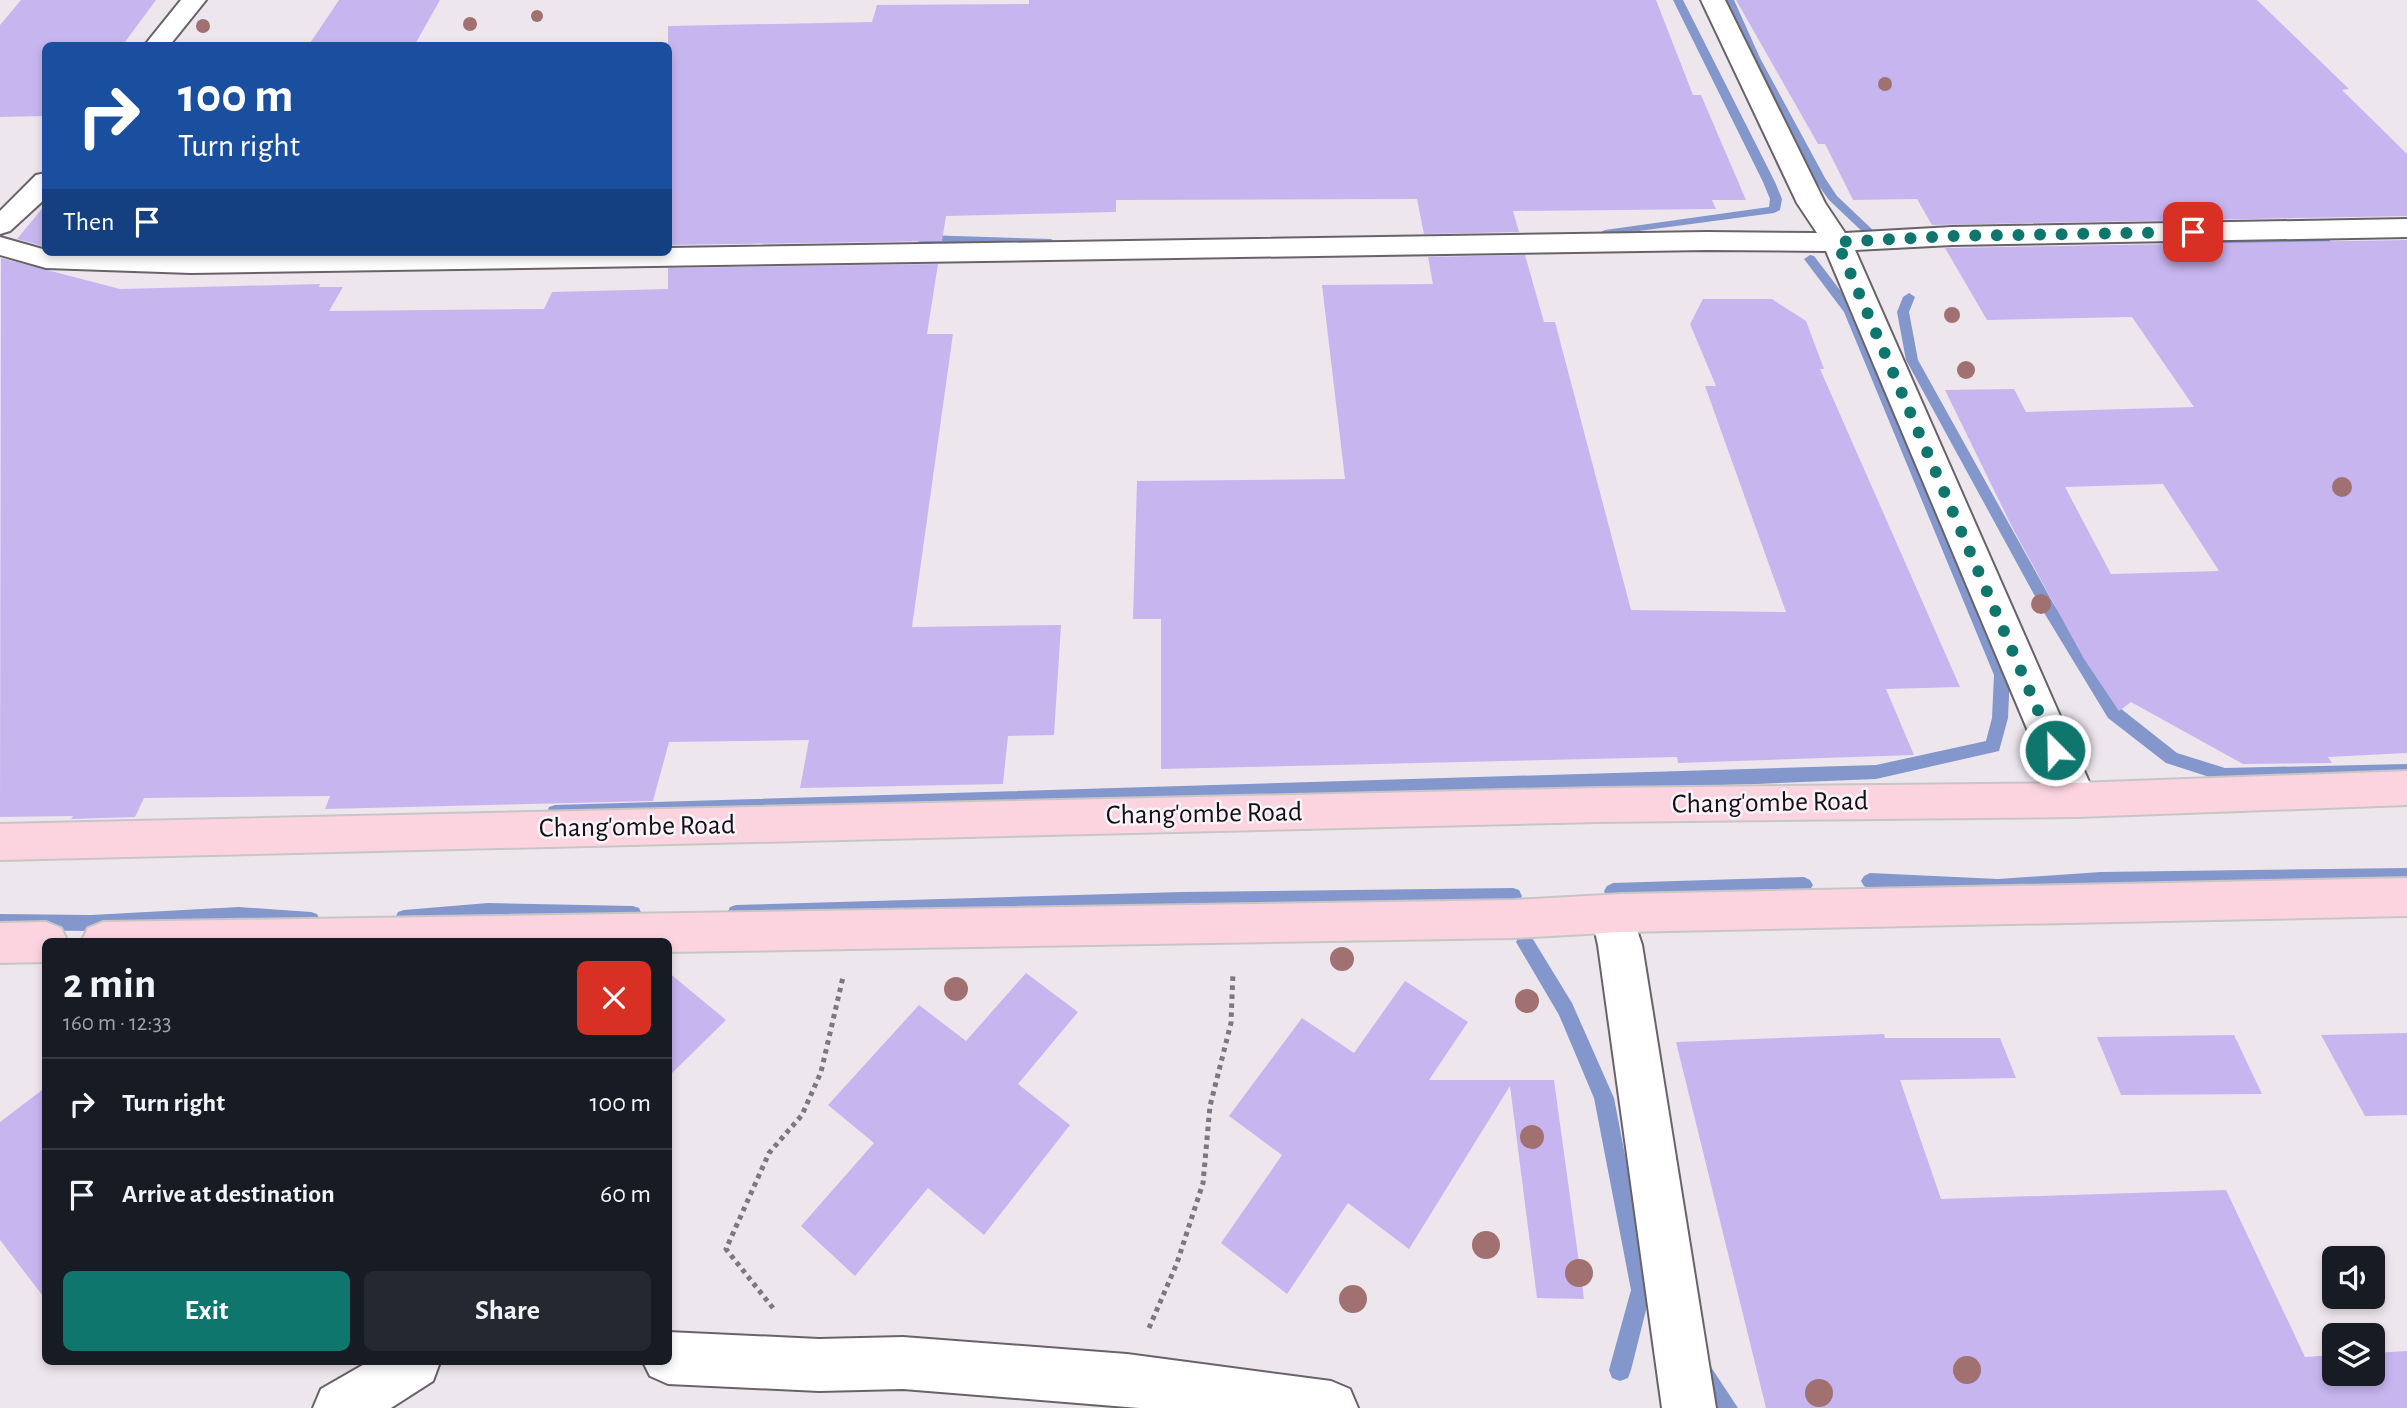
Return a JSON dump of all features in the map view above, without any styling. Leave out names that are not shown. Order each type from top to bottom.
[{"type":"main road","name":"Chang'ombe Road","points":[[0,842],[1571,806],[2077,800],[2407,788]]},
{"type":"main road","points":[[348,938],[1514,919],[1612,914],[2407,897]]},
{"type":"main road","points":[[0,943],[42,942]]},
{"type":"street","points":[[159,42],[194,0]]},
{"type":"street","points":[[1713,0],[1811,203],[1837,242],[2077,800]]},
{"type":"street","points":[[0,225],[20,209],[42,185]]},
{"type":"street","points":[[0,246],[46,259],[191,264],[1665,242],[1837,242],[1952,236],[2407,228]]},
{"type":"street","points":[[1612,914],[1620,945],[1689,1408]]},
{"type":"street","points":[[672,1358],[819,1365],[903,1363],[1127,1380],[1331,1408]]},
{"type":"street","points":[[340,1408],[409,1365]]},
{"type":"path","points":[[1127,1380],[1177,1263],[1203,1183],[1210,1106],[1231,1023],[1233,967]]},
{"type":"path","points":[[819,1365],[726,1249],[769,1153],[802,1115],[821,1072],[844,970]]},
{"type":"building","points":[[21,0],[156,0],[125,42],[42,42],[42,116],[0,117],[0,25]]},
{"type":"building","points":[[339,0],[440,0],[416,42],[311,42]]},
{"type":"building","points":[[1029,0],[1656,0],[1693,95],[1701,95],[1746,200],[1712,200],[1716,209],[1513,211],[1519,232],[1424,234],[1417,199],[1116,200],[1116,212],[946,216],[942,241],[672,245],[672,42],[668,42],[668,26],[872,22],[877,5],[1029,4]]},
{"type":"building","points":[[1736,0],[2257,0],[2349,89],[2342,90],[2407,154],[2407,216],[1932,225],[1917,199],[1853,200],[1825,144],[1818,144]]},
{"type":"building","points":[[42,209],[42,246],[17,239]]},
{"type":"building","points":[[2407,240],[2407,753],[2328,757],[2332,763],[2243,764],[2131,702],[2119,711],[2084,659],[2012,527],[1945,390],[2014,389],[2026,412],[2194,407],[2132,317],[1987,320],[1945,248]],"holes":[[[2163,484],[2219,571],[2111,574],[2065,487]]]},
{"type":"building","points":[[1525,255],[1544,322],[1555,322],[1631,610],[1786,612],[1705,386],[1716,386],[1690,324],[1703,299],[1772,299],[1806,321],[1824,369],[1820,369],[1960,687],[1886,689],[1914,755],[1678,763],[1677,757],[1161,769],[1161,619],[1133,619],[1137,481],[1345,479],[1322,285],[1433,284],[1428,257]]},
{"type":"building","points":[[1,258],[120,289],[320,284],[319,287],[343,287],[329,311],[544,309],[552,292],[668,289],[668,268],[938,264],[927,334],[953,334],[912,627],[1061,625],[1054,735],[1008,736],[1003,784],[800,788],[809,740],[669,742],[653,801],[325,809],[330,796],[144,798],[135,817],[0,817]]},
{"type":"building","points":[[1026,973],[1078,1012],[1018,1084],[1070,1125],[984,1235],[928,1188],[855,1276],[801,1226],[874,1143],[828,1105],[919,1005],[966,1041]]},
{"type":"building","points":[[672,975],[726,1020],[672,1073]]},
{"type":"building","points":[[1405,981],[1468,1022],[1429,1080],[1554,1080],[1584,1299],[1537,1298],[1510,1086],[1409,1249],[1348,1203],[1287,1294],[1221,1243],[1282,1155],[1229,1116],[1302,1018],[1354,1053]]},
{"type":"building","points":[[2407,1033],[2407,1115],[2365,1116],[2321,1035]]},
{"type":"building","points":[[1884,1034],[1885,1038],[2000,1038],[2016,1078],[1900,1080],[1941,1199],[2226,1190],[2305,1357],[2322,1356],[2322,1386],[2385,1386],[2385,1352],[2407,1351],[2407,1408],[1766,1408],[1676,1042]]},
{"type":"building","points":[[2234,1035],[2262,1094],[2121,1095],[2097,1037]]},
{"type":"building","points":[[42,1090],[42,1295],[0,1240],[0,1122]]},
{"type":"waterway","points":[[1605,234],[1774,210],[1776,199],[1769,182],[1678,0]]},
{"type":"waterway","points":[[1729,0],[1755,58],[1819,178],[1833,198],[1873,236],[1889,237]]},
{"type":"waterway","points":[[923,239],[1051,243]]},
{"type":"waterway","points":[[2167,241],[2326,242]]},
{"type":"waterway","points":[[555,812],[1876,772],[1993,746],[2000,718],[2002,675],[1850,311],[1810,259]]},
{"type":"waterway","points":[[1909,297],[1903,312],[1912,360],[2048,607],[2114,713],[2172,758],[2225,775],[2407,771]]},
{"type":"waterway","points":[[1870,881],[1998,887],[2101,880],[2407,876]]},
{"type":"waterway","points":[[1622,913],[1613,891],[1804,885]]},
{"type":"waterway","points":[[736,913],[1181,900],[1513,896]]},
{"type":"waterway","points":[[404,918],[488,911],[633,914]]},
{"type":"waterway","points":[[0,922],[91,923],[239,915],[311,920]]},
{"type":"waterway","points":[[1525,942],[1566,1009],[1604,1098],[1641,1290],[1620,1370]]},
{"type":"waterway","points":[[1703,1375],[1722,1406],[1727,1408]]},
{"type":"route","points":[[2055,750],[1837,242],[1952,236],[2193,232]]}]
